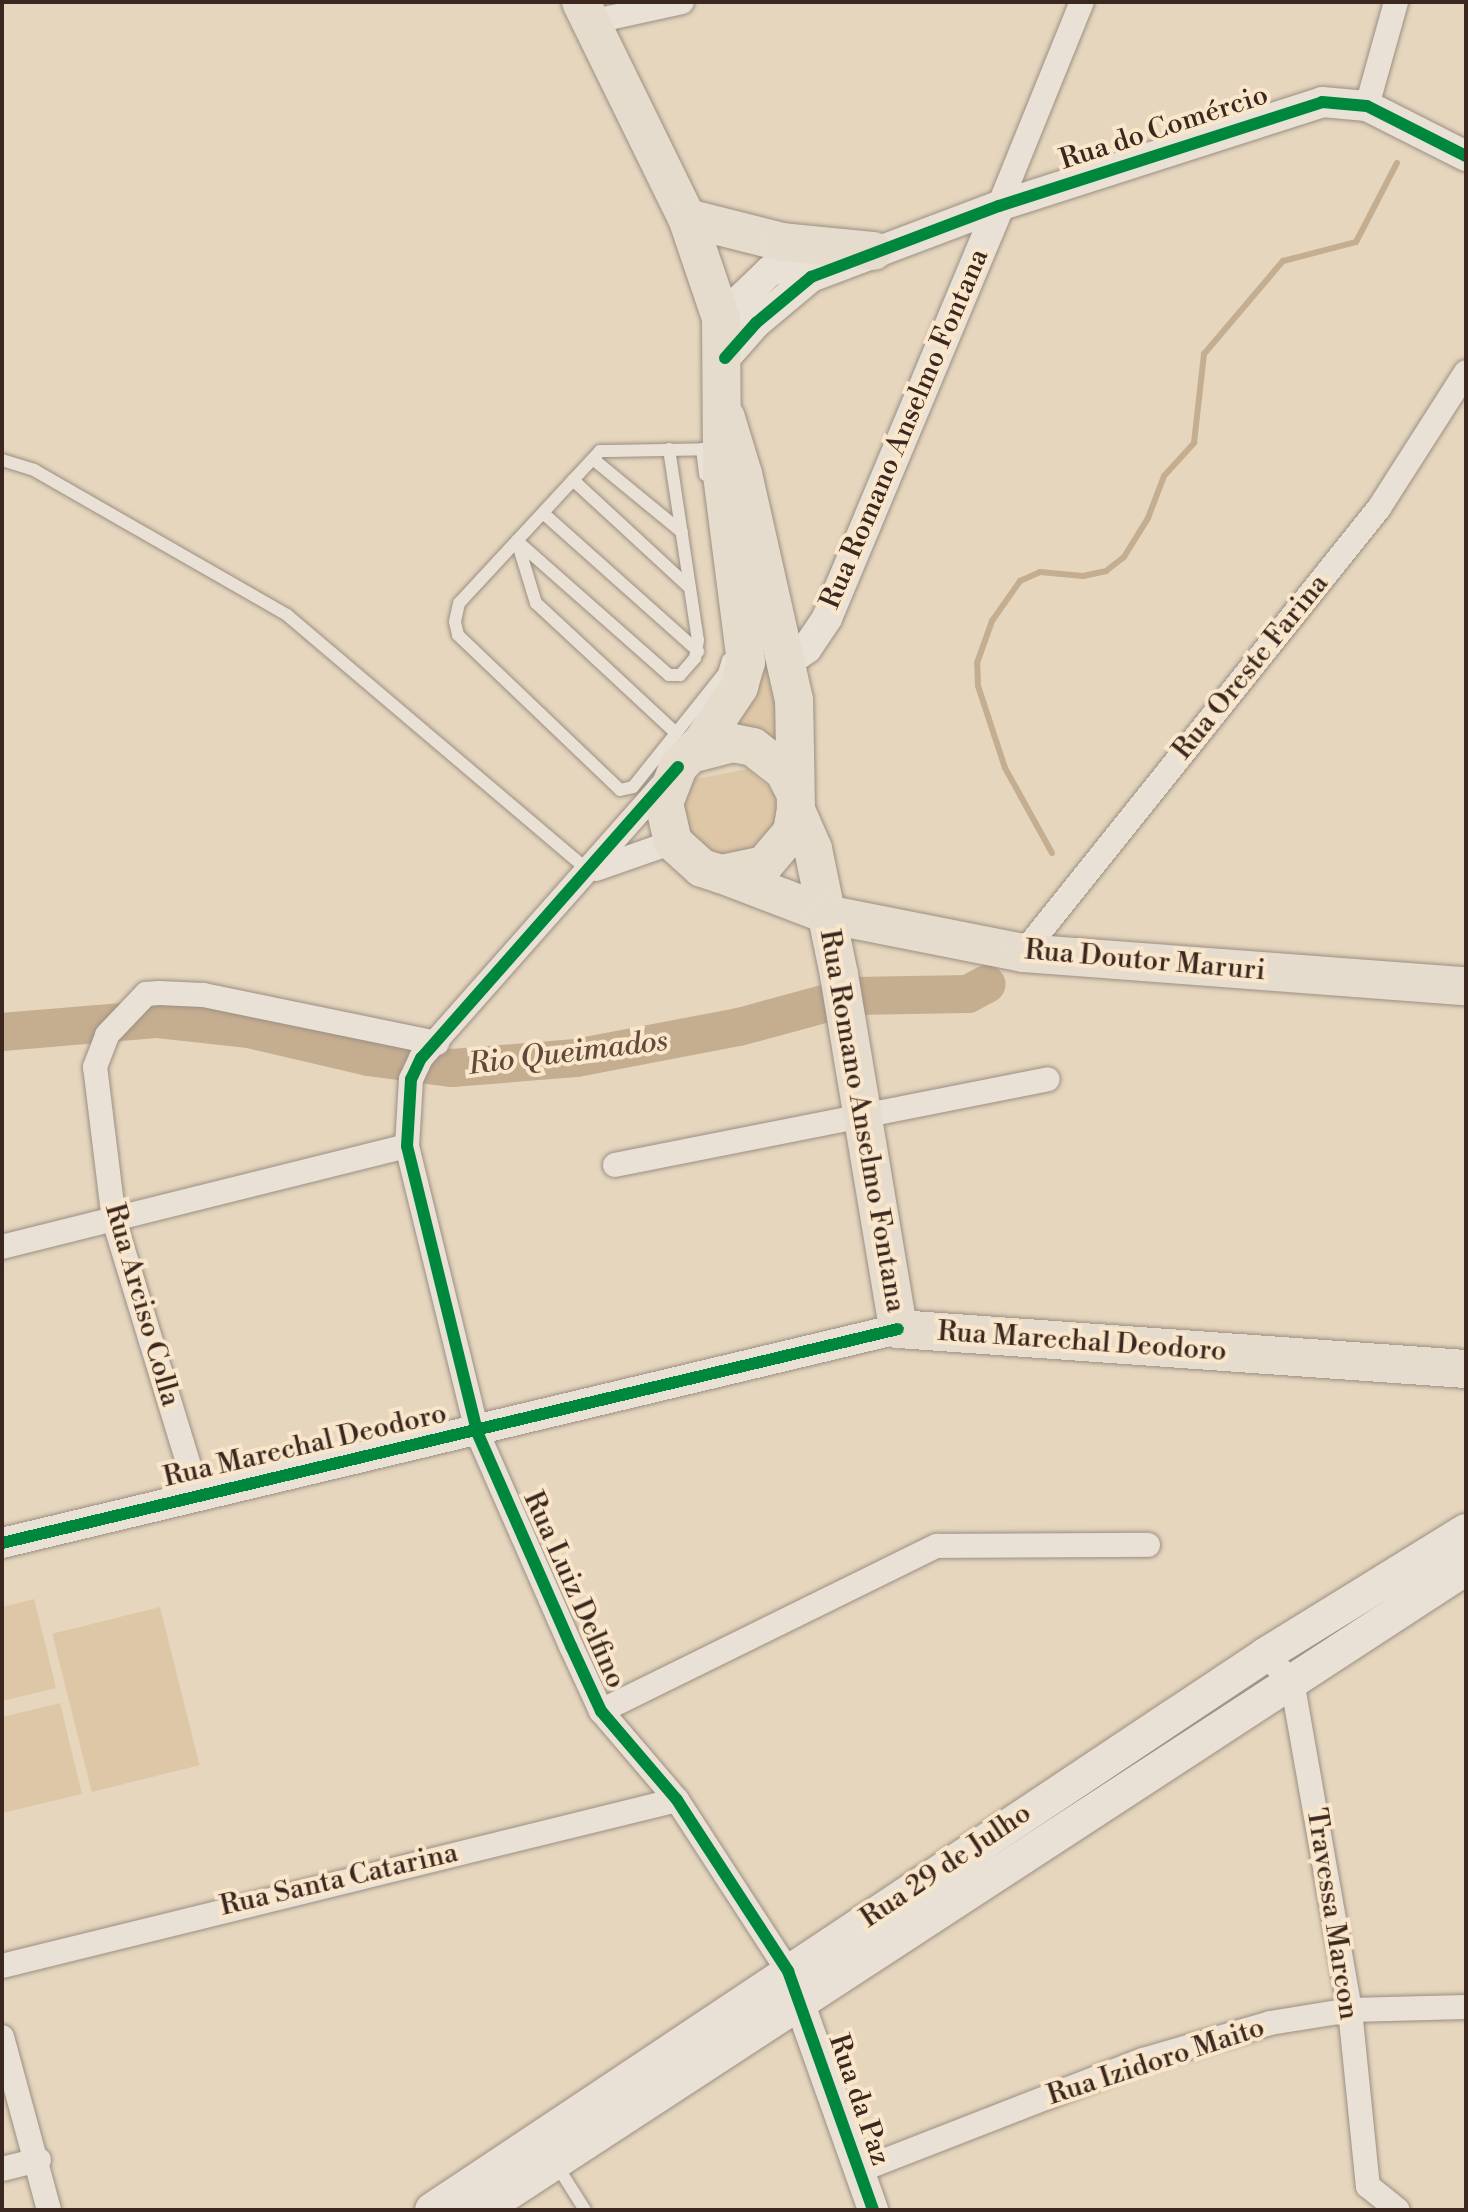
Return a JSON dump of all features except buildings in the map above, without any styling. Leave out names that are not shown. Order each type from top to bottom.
[{"type":"main road","points":[[586,12],[687,218],[721,318],[725,358],[717,439],[752,656],[796,714],[792,832],[764,865],[721,874],[693,863],[673,842],[664,803],[683,751],[739,687],[752,656]]},
{"type":"main road","points":[[687,218],[782,242],[874,251]]},
{"type":"main road","points":[[683,751],[733,743],[753,747],[777,764],[813,849],[826,914]]},
{"type":"main road","name":"Rua Doutor Maruri","points":[[721,874],[826,914],[1023,953],[1466,986]]},
{"type":"main road","name":"Rua Romano Anselmo Fontana","points":[[826,914],[864,1116],[898,1329]]},
{"type":"main road","name":"Rua Marechal Deodoro","points":[[898,1329],[1466,1369]]},
{"type":"main road","name":"Rua 29 de Julho","points":[[482,2210],[546,2150],[788,1971],[1265,1655],[1466,1531]]},
{"type":"main road","name":"Rua 29 de Julho","points":[[432,2210],[688,2071],[800,2005],[1466,1568]]},
{"type":"street","points":[[586,12],[682,2]]},
{"type":"street","name":"Rua Romano Anselmo Fontana","points":[[752,656],[807,648],[827,618],[1082,2]]},
{"type":"street","points":[[1367,106],[1396,2]]},
{"type":"street","name":"Rua do Comércio","points":[[874,251],[999,206],[1322,102],[1367,106],[1466,156]]},
{"type":"street","points":[[721,318],[770,271],[817,255],[874,251]]},
{"type":"street","points":[[725,358],[756,323],[811,277],[874,251]]},
{"type":"street","name":"Rua Oreste Farina","points":[[1023,953],[1379,508],[1466,372]]},
{"type":"street","points":[[423,1060],[590,872],[683,751]]},
{"type":"street","points":[[590,872],[673,842]]},
{"type":"street","name":"Rua Arciso Colla","points":[[198,1495],[114,1221],[95,1067],[107,1035],[146,994],[203,995],[423,1060]]},
{"type":"street","name":"Rua Luiz Delfino","points":[[423,1060],[407,1146],[477,1432],[601,1711],[677,1800],[788,1971],[800,2005]]},
{"type":"street","points":[[615,1165],[1048,1079]]},
{"type":"street","points":[[2,1247],[407,1146]]},
{"type":"street","name":"Rua Marechal Deodoro","points":[[2,1543],[898,1329]]},
{"type":"street","points":[[601,1711],[937,1546],[1148,1545]]},
{"type":"street","points":[[1265,1655],[1292,1681]]},
{"type":"street","name":"Travessa Marcon","points":[[1292,1681],[1350,2010],[1368,2186],[1398,2210]]},
{"type":"street","name":"Rua Santa Catarina","points":[[2,1966],[128,1931],[677,1800]]},
{"type":"street","name":"Rua da Paz","points":[[800,2005],[873,2210]]},
{"type":"street","name":"Rua Izidoro Maito","points":[[858,2171],[1143,2060],[1270,2023],[1350,2010],[1466,2007]]},
{"type":"street","points":[[2,2037],[39,2160],[49,2210]]},
{"type":"street","points":[[2,2169],[39,2160]]},
{"type":"lane","points":[[517,541],[536,603],[683,751],[633,787],[620,790],[458,635],[459,603],[593,459],[608,449],[669,449],[717,439],[707,493]]},
{"type":"lane","points":[[517,541],[669,675],[680,675],[698,651],[669,449]]},
{"type":"lane","points":[[593,459],[682,532]]},
{"type":"lane","points":[[2,460],[34,470],[287,615],[590,872]]},
{"type":"lane","points":[[573,480],[690,588]]},
{"type":"lane","points":[[543,513],[698,651]]},
{"type":"lane","points":[[546,2150],[585,2210]]},
{"type":"shaded area","points":[[760,666],[772,668],[786,744],[728,731]]},
{"type":"shaded area","points":[[747,769],[781,798],[773,846],[732,860],[692,849],[672,807],[696,779]]},
{"type":"shaded area","points":[[34,1599],[56,1688],[2,1701],[2,1607]]},
{"type":"shaded area","points":[[160,1607],[199,1765],[92,1792],[52,1634]]},
{"type":"shaded area","points":[[60,1703],[82,1794],[2,1813],[2,1717]]},
{"type":"waterway","points":[[1052,853],[1005,768],[978,686],[977,663],[992,621],[1020,581],[1040,572],[1083,576],[1106,571],[1124,557],[1148,518],[1164,476],[1194,443],[1204,354],[1283,261],[1356,242],[1397,163]]},
{"type":"waterway","name":"Rio Queimados","points":[[2,1032],[158,1019],[249,1029],[368,1057],[452,1068],[576,1058],[739,1027],[853,996],[968,994],[987,984]]},
{"type":"cycle path","points":[[725,358],[756,323],[811,277],[999,206],[1322,102],[1367,106],[1466,156]]},
{"type":"cycle path","points":[[678,767],[421,1058],[411,1079],[407,1146],[477,1432],[601,1711],[677,1800],[788,1971],[873,2210]]},
{"type":"cycle path","points":[[2,1543],[898,1329]]}]
